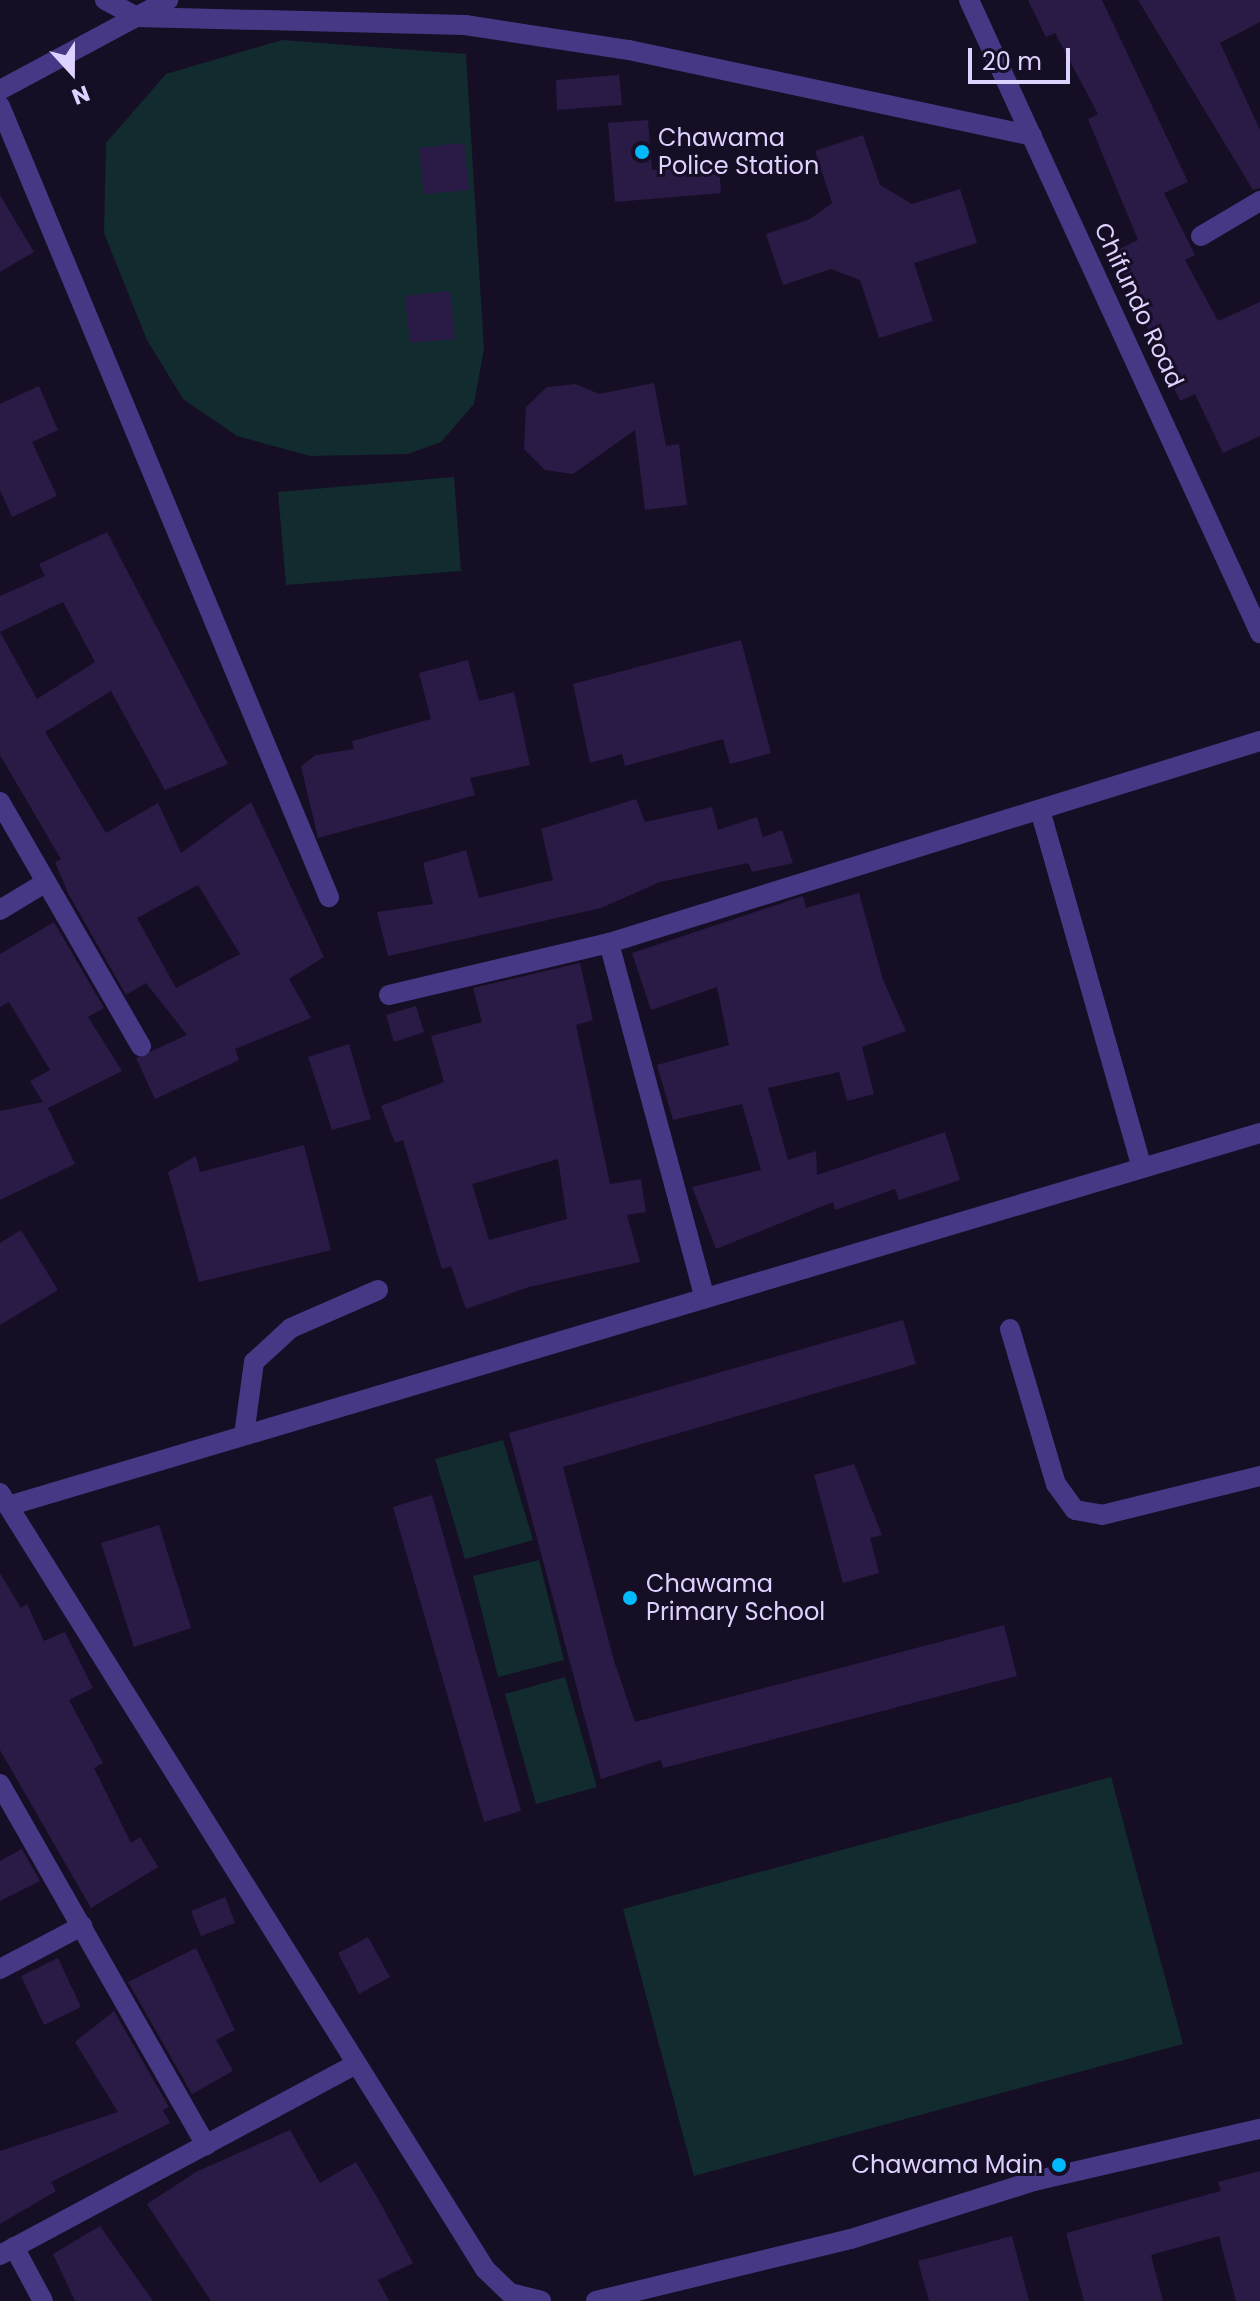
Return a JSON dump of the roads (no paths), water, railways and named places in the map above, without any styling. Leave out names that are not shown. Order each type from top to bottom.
[{"type":"street","points":[[105,0],[137,17],[465,25],[629,50],[1032,136]]},
{"type":"street","points":[[0,90],[168,0]]},
{"type":"street","name":"Chifundo Road","points":[[969,0],[1260,633]]},
{"type":"street","points":[[0,106],[329,897]]},
{"type":"street","points":[[1201,236],[1260,201]]},
{"type":"street","points":[[389,995],[609,943],[1260,741]]},
{"type":"street","points":[[0,802],[141,1046]]},
{"type":"street","points":[[1040,810],[1142,1168]]},
{"type":"street","points":[[0,910],[46,882]]},
{"type":"street","points":[[609,943],[705,1298]]},
{"type":"street","points":[[541,2301],[510,2293],[485,2269],[4,1500],[244,1435],[1260,1133]]},
{"type":"street","points":[[244,1435],[254,1362],[291,1328],[378,1290]]},
{"type":"street","points":[[1010,1329],[1056,1484],[1075,1510],[1102,1515],[1260,1476]]},
{"type":"street","points":[[0,1784],[206,2145]]},
{"type":"street","points":[[0,1969],[82,1926]]},
{"type":"street","points":[[43,2301],[7,2251],[355,2065]]},
{"type":"street","points":[[596,2301],[851,2239],[1034,2181],[1260,2129]]},
{"type":"place","name":"Chawama Police Station","points":[[642,152]]},
{"type":"place","name":"Chawama Primary School","points":[[630,1598]]},
{"type":"place","name":"Chawama Main","points":[[1059,2165]]}]
